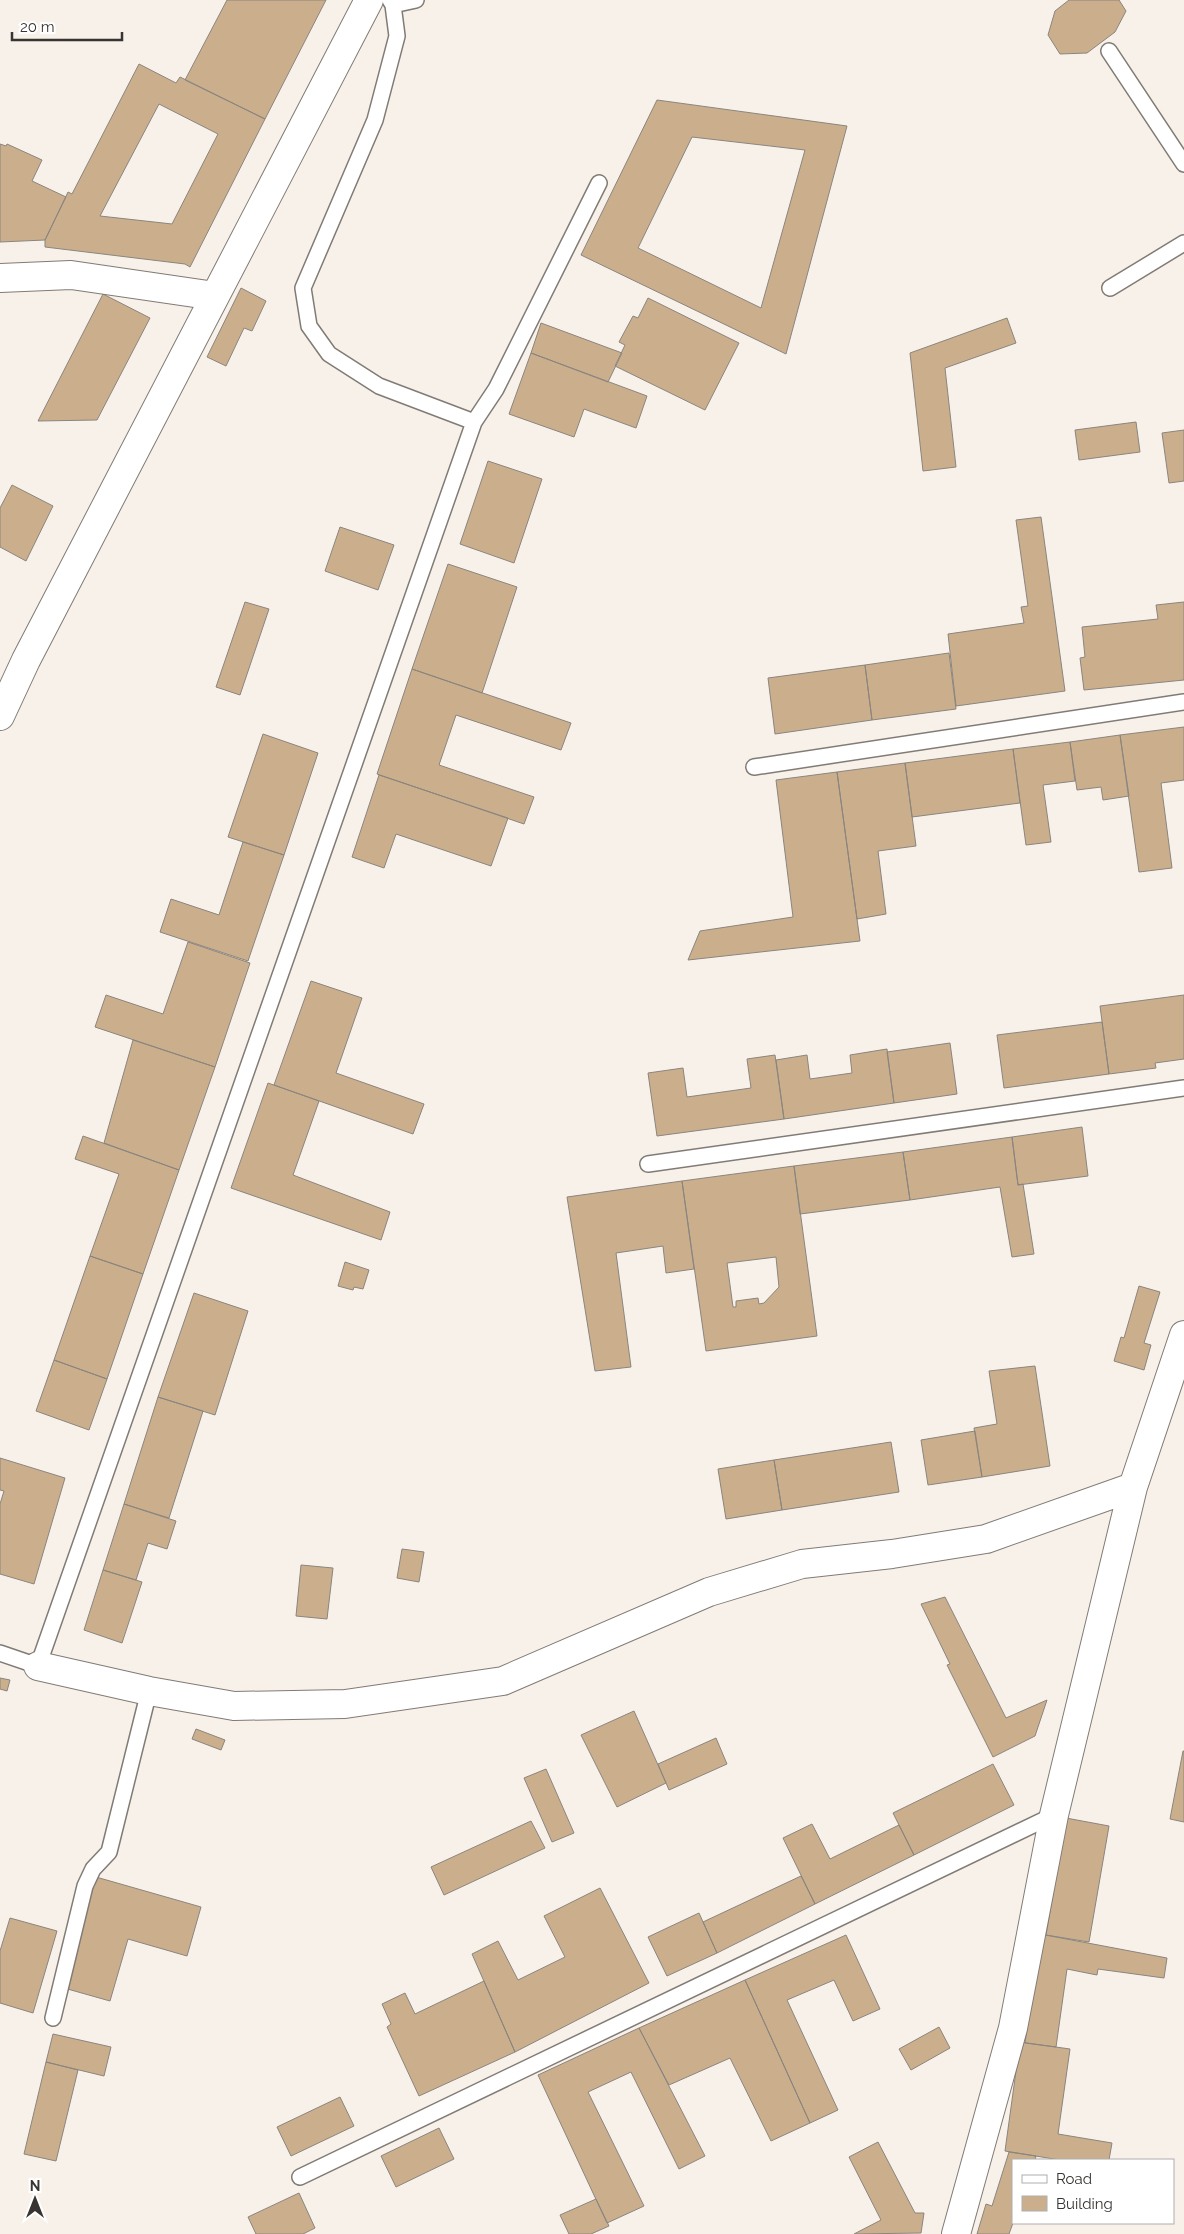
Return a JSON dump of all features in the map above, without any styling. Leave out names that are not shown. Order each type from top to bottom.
[{"type":"street","points":[[0,716],[13,661],[215,296],[384,2]]},
{"type":"street","points":[[0,278],[70,275],[215,296]]},
{"type":"street","points":[[956,2234],[1013,2028],[1054,1814],[1132,1487],[1184,1335]]},
{"type":"street","points":[[38,1666],[149,1691],[234,1706],[345,1704],[502,1681],[709,1592],[802,1564],[892,1554],[986,1539],[1132,1487]]},
{"type":"lane","points":[[416,0],[384,2],[396,36],[375,120],[303,288],[309,326],[329,354],[379,386],[474,422]]},
{"type":"lane","points":[[1109,51],[1184,164]]},
{"type":"lane","points":[[0,1653],[38,1666],[474,422],[496,389],[599,183]]},
{"type":"lane","points":[[1110,288],[1184,243]]},
{"type":"lane","points":[[754,767],[1184,702]]},
{"type":"lane","points":[[648,1164],[1184,1088]]},
{"type":"lane","points":[[53,2018],[85,1886],[93,1868],[109,1852],[149,1691]]},
{"type":"lane","points":[[300,2177],[1054,1814]]},
{"type":"building","points":[[227,0],[326,0],[265,119],[185,80]]},
{"type":"building","points":[[1069,0],[1119,0],[1126,11],[1115,32],[1087,53],[1060,54],[1048,35],[1055,11]]},
{"type":"building","points":[[139,64],[176,83],[180,77],[265,119],[190,267],[185,264],[45,247],[45,240],[68,192],[72,194]],"holes":[[[159,104],[218,134],[172,224],[100,216]]]},
{"type":"building","points":[[657,100],[847,126],[786,354],[581,255]],"holes":[[[692,137],[805,150],[761,308],[638,248]]]},
{"type":"building","points":[[0,144],[6,146],[7,144],[42,160],[32,181],[66,197],[45,240],[0,242]]},
{"type":"building","points":[[241,288],[266,301],[252,331],[244,328],[226,366],[207,357]]},
{"type":"building","points":[[103,294],[150,318],[97,420],[38,421]]},
{"type":"building","points":[[648,298],[739,343],[705,410],[615,366],[625,345],[619,342],[633,316],[638,318]]},
{"type":"building","points":[[1007,318],[1016,343],[945,368],[956,467],[923,471],[910,353]]},
{"type":"building","points":[[541,323],[622,353],[608,382],[531,353]]},
{"type":"building","points":[[531,353],[647,396],[636,428],[584,409],[574,437],[509,414]]},
{"type":"building","points":[[1136,422],[1140,452],[1079,460],[1075,430]]},
{"type":"building","points":[[1184,430],[1184,481],[1169,483],[1162,433]]},
{"type":"building","points":[[488,461],[542,479],[514,563],[460,544]]},
{"type":"building","points":[[12,485],[53,506],[26,561],[0,547],[0,508]]},
{"type":"building","points":[[1041,517],[1065,691],[956,706],[948,634],[1024,623],[1021,607],[1028,606],[1016,520]]},
{"type":"building","points":[[340,527],[394,545],[378,590],[325,571]]},
{"type":"building","points":[[448,564],[517,587],[482,693],[412,669]]},
{"type":"building","points":[[245,602],[269,609],[240,695],[216,687]]},
{"type":"building","points":[[1184,602],[1184,680],[1084,690],[1080,658],[1085,657],[1082,627],[1158,619],[1156,605]]},
{"type":"building","points":[[949,653],[956,709],[872,720],[865,665]]},
{"type":"building","points":[[865,665],[872,720],[775,734],[768,678]]},
{"type":"building","points":[[412,669],[571,723],[561,750],[456,715],[439,765],[534,797],[524,824],[377,774]]},
{"type":"building","points":[[1184,727],[1184,780],[1161,783],[1172,868],[1139,872],[1120,735]]},
{"type":"building","points":[[263,734],[318,753],[284,855],[228,837]]},
{"type":"building","points":[[1120,735],[1129,796],[1103,800],[1101,787],[1077,790],[1070,742]]},
{"type":"building","points":[[1070,742],[1075,781],[1043,785],[1051,842],[1026,845],[1013,749]]},
{"type":"building","points":[[1013,749],[1020,803],[912,817],[905,763]]},
{"type":"building","points":[[905,763],[916,846],[878,851],[886,914],[857,919],[837,772]]},
{"type":"building","points":[[837,772],[860,941],[688,960],[700,931],[793,917],[776,780]]},
{"type":"building","points":[[379,775],[508,818],[491,866],[396,834],[384,868],[352,857]]},
{"type":"building","points":[[243,842],[284,855],[248,961],[160,932],[171,899],[219,915]]},
{"type":"building","points":[[188,942],[250,963],[215,1067],[95,1027],[106,995],[163,1014]]},
{"type":"building","points":[[311,981],[362,998],[336,1073],[424,1104],[413,1134],[274,1085]]},
{"type":"building","points":[[1184,995],[1184,1059],[1155,1063],[1156,1068],[1109,1074],[1100,1006]]},
{"type":"building","points":[[1102,1022],[1109,1074],[1004,1088],[997,1035]]},
{"type":"building","points":[[133,1040],[215,1067],[179,1170],[104,1143]]},
{"type":"building","points":[[950,1043],[957,1094],[894,1103],[887,1052]]},
{"type":"building","points":[[887,1049],[894,1103],[784,1119],[776,1060],[807,1055],[810,1079],[852,1073],[850,1055]]},
{"type":"building","points":[[775,1055],[784,1119],[657,1136],[648,1073],[683,1068],[687,1097],[751,1088],[747,1059]]},
{"type":"building","points":[[268,1083],[319,1101],[293,1175],[390,1212],[381,1240],[231,1188]]},
{"type":"building","points":[[1082,1127],[1088,1176],[1018,1185],[1012,1137]]},
{"type":"building","points":[[83,1136],[179,1170],[143,1274],[90,1256],[119,1174],[75,1159]]},
{"type":"building","points":[[1012,1137],[1018,1185],[1023,1184],[1034,1254],[1012,1257],[1000,1187],[910,1200],[903,1152]]},
{"type":"building","points":[[903,1152],[910,1200],[800,1214],[794,1166]]},
{"type":"building","points":[[794,1166],[817,1336],[706,1351],[682,1181]],"holes":[[[776,1257],[779,1287],[764,1303],[759,1304],[758,1298],[736,1301],[736,1307],[733,1307],[727,1263]]]},
{"type":"building","points":[[682,1181],[694,1269],[666,1273],[663,1246],[616,1253],[631,1367],[595,1371],[567,1197]]},
{"type":"building","points":[[90,1256],[143,1274],[107,1379],[54,1360]]},
{"type":"building","points":[[345,1262],[369,1270],[363,1289],[354,1287],[353,1290],[338,1286]]},
{"type":"building","points":[[1139,1286],[1160,1292],[1144,1343],[1151,1345],[1144,1370],[1114,1361],[1121,1337],[1124,1338]]},
{"type":"building","points":[[194,1293],[248,1311],[215,1415],[158,1397]]},
{"type":"building","points":[[54,1360],[107,1379],[89,1430],[36,1411]]},
{"type":"building","points":[[1035,1366],[1050,1466],[982,1477],[974,1428],[997,1424],[989,1371]]},
{"type":"building","points":[[158,1397],[203,1411],[169,1518],[124,1504]]},
{"type":"building","points":[[975,1431],[982,1477],[928,1485],[921,1440]]},
{"type":"building","points":[[891,1442],[899,1492],[782,1510],[774,1460]]},
{"type":"building","points":[[0,1458],[65,1478],[34,1584],[0,1574],[0,1504],[4,1491],[0,1490]]},
{"type":"building","points":[[774,1460],[782,1510],[726,1519],[718,1469]]},
{"type":"building","points":[[124,1504],[176,1521],[167,1549],[148,1543],[136,1580],[103,1570]]},
{"type":"building","points":[[402,1549],[424,1552],[419,1582],[397,1578]]},
{"type":"building","points":[[301,1565],[333,1568],[327,1619],[296,1616]]},
{"type":"building","points":[[103,1570],[142,1582],[122,1643],[84,1630]]},
{"type":"building","points":[[945,1597],[1006,1718],[1047,1700],[1035,1736],[993,1757],[947,1665],[950,1664],[921,1604]]},
{"type":"building","points":[[0,1678],[10,1680],[7,1691],[0,1689]]},
{"type":"building","points":[[634,1711],[666,1783],[617,1807],[581,1735]]},
{"type":"building","points":[[196,1729],[225,1740],[221,1750],[192,1739]]},
{"type":"building","points":[[716,1738],[727,1764],[669,1790],[658,1764]]},
{"type":"building","points":[[1184,1751],[1184,1822],[1170,1819]]},
{"type":"building","points":[[993,1764],[1014,1805],[914,1855],[893,1813]]},
{"type":"building","points":[[546,1769],[574,1833],[552,1842],[524,1778]]},
{"type":"building","points":[[1066,1818],[1109,1826],[1089,1942],[1046,1935]]},
{"type":"building","points":[[531,1821],[545,1848],[444,1895],[431,1867]]},
{"type":"building","points":[[812,1824],[830,1859],[899,1825],[914,1855],[815,1904],[783,1838]]},
{"type":"building","points":[[801,1876],[815,1904],[717,1953],[703,1922]]},
{"type":"building","points":[[96,1877],[201,1907],[187,1956],[128,1939],[110,2001],[64,1988]]},
{"type":"building","points":[[600,1888],[649,1983],[515,2052],[472,1954],[498,1941],[518,1980],[565,1957],[544,1916]]},
{"type":"building","points":[[699,1913],[717,1953],[667,1976],[648,1937]]},
{"type":"building","points":[[10,1918],[57,1931],[33,2013],[0,2003],[0,1951]]},
{"type":"building","points":[[1040,1934],[1167,1958],[1164,1978],[1098,1969],[1097,1975],[1067,1969],[1056,2047],[1025,2043]]},
{"type":"building","points":[[846,1935],[880,2009],[853,2021],[834,1980],[787,2000],[838,2110],[810,2123],[745,1980]]},
{"type":"building","points":[[745,1980],[810,2123],[771,2141],[730,2058],[669,2085],[639,2028]]},
{"type":"building","points":[[484,1981],[515,2052],[419,2096],[387,2027],[391,2024],[382,2004],[405,1993],[415,2014]]},
{"type":"building","points":[[939,2027],[950,2048],[911,2070],[899,2049]]},
{"type":"building","points":[[639,2028],[705,2156],[679,2169],[631,2072],[588,2092],[644,2206],[607,2223],[538,2075]]},
{"type":"building","points":[[53,2034],[111,2047],[104,2076],[46,2062]]},
{"type":"building","points":[[1020,2042],[1070,2049],[1058,2134],[1112,2143],[1109,2159],[1054,2159],[1005,2151]]},
{"type":"building","points":[[46,2062],[78,2070],[56,2161],[24,2154]]},
{"type":"building","points":[[340,2097],[354,2126],[291,2156],[277,2127]]},
{"type":"building","points":[[439,2128],[454,2159],[396,2187],[381,2156]]},
{"type":"building","points":[[878,2142],[915,2213],[924,2213],[921,2233],[854,2234],[881,2220],[849,2157]]},
{"type":"building","points":[[1009,2152],[1036,2156],[1035,2159],[1012,2159],[1013,2224],[1009,2234],[977,2234],[986,2204],[992,2206]]},
{"type":"building","points":[[299,2193],[315,2228],[303,2234],[256,2234],[248,2217]]},
{"type":"building","points":[[596,2199],[609,2226],[591,2234],[569,2234],[560,2215]]}]
